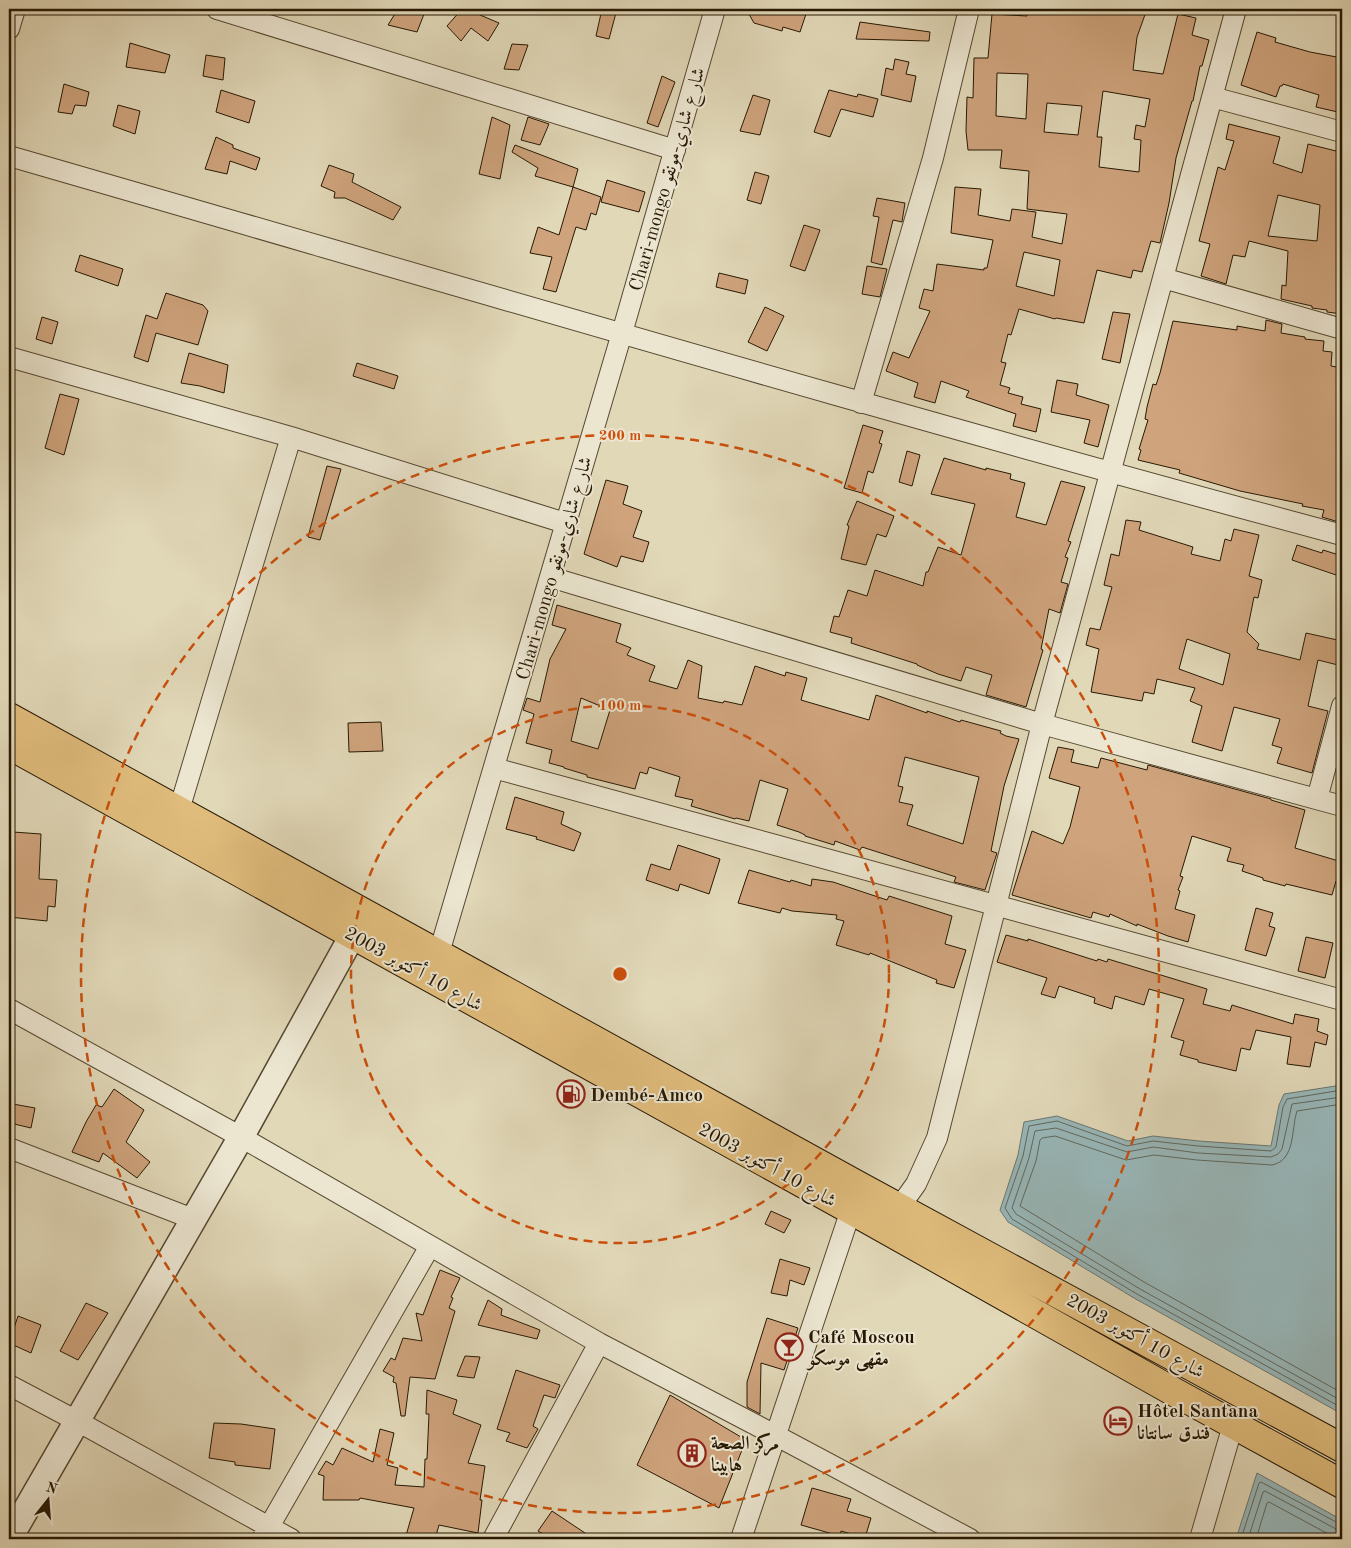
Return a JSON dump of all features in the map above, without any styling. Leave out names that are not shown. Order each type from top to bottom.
[{"type":"highway","name":"شارع 10 أكتوبر 2003","points":[[9,717],[179,810],[359,924],[439,953],[856,1198],[883,1228],[1233,1425],[1342,1484]]},
{"type":"highway","name":"شارع 10 أكتوبر 2003","points":[[9,745],[359,924],[856,1198],[900,1207],[1342,1448]]},
{"type":"street","points":[[9,29],[15,9]]},
{"type":"street","points":[[218,9],[676,150]]},
{"type":"street","name":"Chari-mongo شار ع شاري-مونقو","points":[[439,953],[676,150],[715,9]]},
{"type":"street","points":[[861,403],[933,158],[969,9]]},
{"type":"street","points":[[883,1228],[916,1184],[937,1138],[1042,724],[1236,9]]},
{"type":"street","points":[[1212,97],[1342,132]]},
{"type":"street","points":[[9,156],[861,403],[1111,474],[1342,535]]},
{"type":"street","points":[[1163,278],[1342,330]]},
{"type":"street","points":[[9,357],[290,437],[565,523]]},
{"type":"street","points":[[179,810],[290,437]]},
{"type":"street","points":[[550,577],[1042,724],[1342,806]]},
{"type":"street","points":[[1317,799],[1342,706]]},
{"type":"street","points":[[494,768],[997,904],[1342,1000]]},
{"type":"street","points":[[9,1539],[241,1137],[359,924]]},
{"type":"street","points":[[9,1009],[241,1137],[600,1343],[970,1539]]},
{"type":"street","points":[[9,1148],[193,1219]]},
{"type":"street","points":[[741,1539],[856,1198]]},
{"type":"street","points":[[266,1533],[430,1246]]},
{"type":"street","points":[[493,1539],[600,1343]]},
{"type":"street","points":[[9,1385],[77,1421],[266,1533],[291,1539]]},
{"type":"street","points":[[1200,1539],[1233,1425]]},
{"type":"water","points":[[1342,1085],[1342,1414],[1134,1298],[1008,1222],[1000,1210],[1018,1155],[1024,1122],[1057,1116],[1128,1141],[1153,1136],[1271,1146],[1279,1105],[1284,1094]]},
{"type":"water","points":[[1257,1473],[1342,1520],[1342,1539],[1236,1539]]},
{"type":"building","points":[[398,9],[426,9],[417,32],[388,25]]},
{"type":"building","points":[[462,9],[484,9],[480,15],[499,23],[488,41],[471,28],[461,41],[447,26]]},
{"type":"building","points":[[602,9],[617,9],[609,39],[596,36]]},
{"type":"building","points":[[746,9],[789,9],[806,14],[800,32],[783,27],[782,31],[754,23]]},
{"type":"building","points":[[1027,9],[1147,9],[1137,37],[1133,70],[1163,74],[1178,14],[1196,18],[1192,35],[1209,40],[1202,66],[1200,66],[1193,101],[1176,158],[1160,243],[1151,241],[1142,272],[1133,270],[1131,278],[1097,270],[1084,323],[1055,319],[1019,309],[1011,335],[1008,334],[1001,362],[1006,363],[1000,385],[1010,388],[1008,393],[1023,397],[1021,404],[1041,409],[1036,432],[1013,426],[1016,414],[966,397],[969,391],[941,381],[935,403],[914,397],[918,383],[886,371],[893,352],[909,358],[930,311],[919,308],[924,289],[933,291],[937,264],[984,270],[984,268],[987,268],[993,240],[951,233],[955,187],[981,189],[978,215],[1010,221],[1012,209],[1036,212],[1032,237],[1062,244],[1067,214],[1027,209],[1029,171],[1000,168],[1002,150],[968,150],[966,131],[967,97],[973,98],[974,58],[988,58],[992,14],[1027,16]],"holes":[[[997,73],[1028,74],[1026,119],[996,116]],[[1103,91],[1150,99],[1145,127],[1136,125],[1134,139],[1141,140],[1139,172],[1099,167],[1102,137],[1097,137]],[[1047,103],[1082,106],[1078,135],[1044,132]],[[1024,252],[1060,260],[1054,296],[1016,286]]]},
{"type":"building","points":[[860,22],[930,32],[929,41],[856,39]]},
{"type":"building","points":[[1257,32],[1276,38],[1275,42],[1310,52],[1342,58],[1342,113],[1316,107],[1319,95],[1283,84],[1280,86],[1276,97],[1241,85]]},
{"type":"building","points":[[130,43],[170,55],[165,73],[126,67]]},
{"type":"building","points":[[512,44],[528,45],[519,70],[504,69]]},
{"type":"building","points":[[206,55],[225,58],[223,80],[203,76]]},
{"type":"building","points":[[895,59],[909,62],[906,74],[916,76],[911,102],[881,95],[886,68],[893,70]]},
{"type":"building","points":[[662,76],[675,82],[658,127],[647,123]]},
{"type":"building","points":[[64,84],[89,92],[86,106],[75,105],[72,114],[58,112]]},
{"type":"building","points":[[221,90],[255,101],[249,123],[216,112]]},
{"type":"building","points":[[829,90],[857,97],[858,94],[878,99],[873,117],[841,109],[830,137],[814,132]]},
{"type":"building","points":[[753,95],[770,100],[760,135],[740,131]]},
{"type":"building","points":[[118,105],[140,111],[135,134],[113,126]]},
{"type":"building","points":[[492,117],[510,125],[500,179],[479,174]]},
{"type":"building","points":[[528,117],[549,124],[540,145],[521,140]]},
{"type":"building","points":[[1229,124],[1280,137],[1273,163],[1302,173],[1308,144],[1340,152],[1342,181],[1342,314],[1327,312],[1327,310],[1312,308],[1312,306],[1281,299],[1282,285],[1286,286],[1288,251],[1249,241],[1245,257],[1233,255],[1226,284],[1201,276],[1210,244],[1199,241],[1218,167],[1225,170],[1234,141],[1226,139]],"holes":[[[1278,195],[1320,205],[1317,241],[1268,236]]]},
{"type":"building","points":[[216,137],[233,145],[233,148],[260,158],[256,170],[230,161],[227,174],[205,169]]},
{"type":"building","points":[[515,145],[578,169],[573,187],[535,176],[538,168],[512,152]]},
{"type":"building","points":[[329,165],[354,174],[352,182],[401,207],[393,220],[345,198],[334,198],[335,192],[321,186]]},
{"type":"building","points":[[755,172],[769,176],[761,204],[747,200]]},
{"type":"building","points":[[607,180],[645,192],[639,212],[601,202]]},
{"type":"building","points":[[573,187],[601,197],[596,215],[591,213],[586,230],[576,227],[556,292],[543,289],[552,257],[530,253],[538,227],[559,235]]},
{"type":"building","points":[[877,198],[905,203],[902,222],[893,220],[882,265],[871,262],[879,217],[873,216]]},
{"type":"building","points":[[804,225],[820,230],[805,271],[790,266]]},
{"type":"building","points":[[80,255],[123,269],[118,286],[75,271]]},
{"type":"building","points":[[867,266],[887,269],[880,297],[862,294]]},
{"type":"building","points":[[719,273],[748,280],[745,294],[716,287]]},
{"type":"building","points":[[166,293],[203,305],[208,311],[198,345],[156,333],[148,362],[134,357],[146,315],[157,319]]},
{"type":"building","points":[[765,307],[784,316],[767,351],[748,342]]},
{"type":"building","points":[[1113,312],[1130,314],[1120,363],[1102,359]]},
{"type":"building","points":[[42,317],[58,322],[52,344],[36,339]]},
{"type":"building","points":[[1266,320],[1282,324],[1281,333],[1305,337],[1305,339],[1324,341],[1323,351],[1332,352],[1331,366],[1342,368],[1342,489],[1339,505],[1342,506],[1342,523],[1322,517],[1324,510],[1240,491],[1179,473],[1180,470],[1138,460],[1141,450],[1139,449],[1148,420],[1145,419],[1147,407],[1153,384],[1156,385],[1160,373],[1173,321],[1237,330],[1237,326],[1265,331]]},
{"type":"building","points":[[189,353],[228,365],[224,393],[181,383]]},
{"type":"building","points":[[357,363],[398,376],[394,389],[353,376]]},
{"type":"building","points":[[1057,380],[1078,384],[1076,395],[1109,405],[1098,447],[1084,443],[1090,420],[1051,412]]},
{"type":"building","points":[[60,394],[79,399],[64,455],[45,448]]},
{"type":"building","points":[[863,425],[883,431],[879,443],[882,444],[873,473],[868,471],[862,493],[844,488]]},
{"type":"building","points":[[907,451],[920,455],[912,486],[899,482]]},
{"type":"building","points":[[944,458],[986,470],[986,468],[1011,474],[1010,479],[1025,483],[1016,517],[1046,525],[1061,481],[1085,487],[1068,541],[1071,542],[1065,557],[1068,558],[1061,582],[1068,584],[1060,613],[1049,609],[1041,649],[1043,650],[1026,707],[986,695],[992,675],[966,667],[961,681],[938,674],[917,664],[851,643],[852,638],[830,632],[834,616],[839,617],[848,590],[867,596],[875,570],[923,586],[926,572],[928,572],[938,547],[961,555],[975,504],[931,494]]},
{"type":"building","points":[[327,466],[341,469],[320,540],[308,537]]},
{"type":"building","points":[[606,480],[628,486],[623,504],[642,511],[633,537],[649,542],[643,562],[621,556],[617,567],[584,554]]},
{"type":"building","points":[[857,501],[894,516],[886,537],[877,534],[866,565],[841,559],[849,526],[847,525]]},
{"type":"building","points":[[1126,520],[1141,522],[1139,530],[1193,547],[1191,554],[1220,561],[1225,539],[1231,541],[1234,529],[1259,535],[1249,576],[1262,580],[1258,598],[1254,597],[1247,632],[1259,644],[1257,649],[1300,660],[1306,633],[1342,641],[1342,666],[1318,660],[1308,706],[1328,711],[1312,773],[1277,763],[1282,748],[1272,745],[1280,719],[1234,707],[1222,751],[1192,742],[1202,706],[1190,701],[1195,688],[1157,679],[1154,694],[1144,692],[1142,701],[1091,692],[1099,649],[1086,645],[1090,628],[1100,630],[1112,587],[1104,585],[1111,554],[1119,556]],"holes":[[[1187,639],[1230,654],[1223,685],[1179,669]]]},
{"type":"building","points":[[1297,545],[1322,553],[1323,550],[1342,556],[1342,577],[1292,560]]},
{"type":"building","points":[[557,605],[621,624],[616,642],[631,648],[627,655],[655,666],[649,681],[677,689],[688,660],[702,666],[698,698],[742,705],[755,666],[785,676],[786,672],[807,678],[801,700],[869,720],[876,695],[927,713],[927,711],[960,722],[961,720],[1001,731],[1000,733],[1006,736],[1019,739],[1004,786],[991,851],[997,853],[985,890],[954,882],[956,877],[862,847],[860,850],[835,841],[834,845],[777,825],[788,789],[760,780],[749,821],[735,819],[691,806],[693,800],[675,796],[680,777],[649,767],[647,774],[640,772],[635,789],[587,777],[587,775],[549,763],[552,750],[526,743],[534,714],[523,710],[527,698],[540,702],[550,659],[566,629],[552,625]],"holes":[[[581,698],[610,710],[598,749],[571,741]],[[905,757],[979,777],[963,844],[907,825],[913,805],[899,802],[903,787],[898,786]]]},
{"type":"building","points":[[381,722],[383,751],[349,752],[348,723]]},
{"type":"building","points":[[1058,747],[1074,750],[1071,762],[1098,768],[1101,758],[1147,770],[1148,765],[1305,810],[1295,848],[1342,862],[1339,882],[1336,881],[1332,895],[1263,880],[1263,878],[1242,871],[1244,865],[1227,861],[1231,848],[1192,836],[1180,876],[1183,877],[1178,890],[1180,891],[1175,909],[1195,915],[1188,942],[1137,924],[1137,926],[1110,914],[1109,917],[1093,912],[1091,918],[1012,895],[1032,831],[1063,844],[1070,827],[1080,787],[1049,778]]},
{"type":"building","points":[[515,797],[564,812],[561,824],[581,833],[574,851],[536,839],[537,837],[506,829]]},
{"type":"building","points":[[13,832],[41,834],[39,879],[57,880],[55,907],[48,906],[47,921],[9,917],[9,864]]},
{"type":"building","points":[[678,845],[720,859],[709,894],[680,884],[678,891],[646,880],[651,864],[670,870]]},
{"type":"building","points":[[749,870],[811,886],[812,879],[833,882],[887,900],[889,896],[952,916],[945,944],[966,950],[954,988],[936,983],[937,980],[870,953],[869,955],[836,945],[844,921],[836,919],[837,915],[792,911],[782,908],[780,913],[738,903]]},
{"type":"building","points":[[1256,908],[1273,913],[1269,926],[1275,928],[1266,956],[1245,950]]},
{"type":"building","points":[[1006,935],[1028,941],[1028,939],[1097,961],[1098,959],[1107,962],[1108,959],[1207,989],[1203,1004],[1230,1011],[1232,1005],[1293,1024],[1295,1014],[1319,1019],[1317,1031],[1328,1035],[1326,1045],[1315,1042],[1310,1067],[1287,1064],[1291,1037],[1256,1030],[1250,1050],[1241,1048],[1236,1071],[1198,1062],[1198,1060],[1180,1055],[1184,1041],[1171,1037],[1184,999],[1149,989],[1144,1005],[1115,996],[1112,1009],[1094,1003],[1095,998],[1059,986],[1055,998],[1041,994],[1047,978],[997,962]]},
{"type":"building","points":[[1306,937],[1333,943],[1325,978],[1298,971]]},
{"type":"building","points":[[114,1089],[144,1110],[126,1142],[150,1162],[137,1178],[103,1153],[99,1162],[72,1152],[96,1105],[102,1107]]},
{"type":"building","points":[[13,1104],[35,1108],[31,1128],[10,1123]]},
{"type":"building","points":[[771,1211],[791,1220],[784,1233],[765,1224]]},
{"type":"building","points":[[780,1259],[810,1268],[804,1285],[790,1280],[787,1296],[771,1293]]},
{"type":"building","points":[[440,1270],[460,1278],[451,1297],[453,1298],[449,1308],[455,1311],[435,1379],[410,1377],[405,1416],[401,1416],[396,1383],[393,1382],[394,1377],[383,1371],[391,1358],[395,1360],[403,1338],[422,1341],[416,1313],[423,1315]]},
{"type":"building","points":[[488,1300],[502,1309],[501,1315],[540,1330],[537,1339],[478,1325]]},
{"type":"building","points":[[86,1303],[108,1313],[78,1360],[60,1351]]},
{"type":"building","points":[[18,1316],[41,1325],[31,1353],[9,1343]]},
{"type":"building","points":[[767,1318],[798,1328],[784,1370],[761,1363],[760,1414],[747,1407],[747,1382]]},
{"type":"building","points":[[465,1356],[480,1357],[474,1378],[457,1376]]},
{"type":"building","points":[[516,1370],[560,1385],[555,1398],[544,1395],[533,1426],[538,1429],[527,1448],[506,1441],[510,1433],[497,1429]]},
{"type":"building","points":[[427,1390],[457,1400],[453,1414],[481,1425],[468,1463],[485,1466],[478,1533],[439,1525],[435,1539],[405,1539],[414,1508],[360,1498],[359,1500],[323,1500],[324,1476],[318,1474],[326,1461],[333,1465],[342,1448],[373,1462],[380,1429],[394,1433],[387,1465],[398,1468],[395,1485],[424,1487],[429,1414],[426,1414]]},
{"type":"building","name":"مركز الصحة هابينا","points":[[670,1395],[746,1440],[719,1508],[637,1465]]},
{"type":"building","points":[[214,1423],[241,1424],[275,1429],[270,1469],[235,1465],[235,1462],[209,1458]]},
{"type":"building","points":[[812,1488],[851,1499],[847,1511],[871,1518],[865,1538],[841,1531],[840,1536],[801,1525]]},
{"type":"building","points":[[552,1511],[594,1539],[551,1539],[538,1531]]},
{"type":"place","name":"Dembé-Amco","points":[[571,1094]]},
{"type":"place","name":"Café Moscou مقهى موسكو","points":[[789,1347]]},
{"type":"place","name":"Hôtel Santana فندق سانتانا","points":[[1118,1421]]},
{"type":"place","name":"مركز الصحة هابينا","points":[[692,1453]]}]
